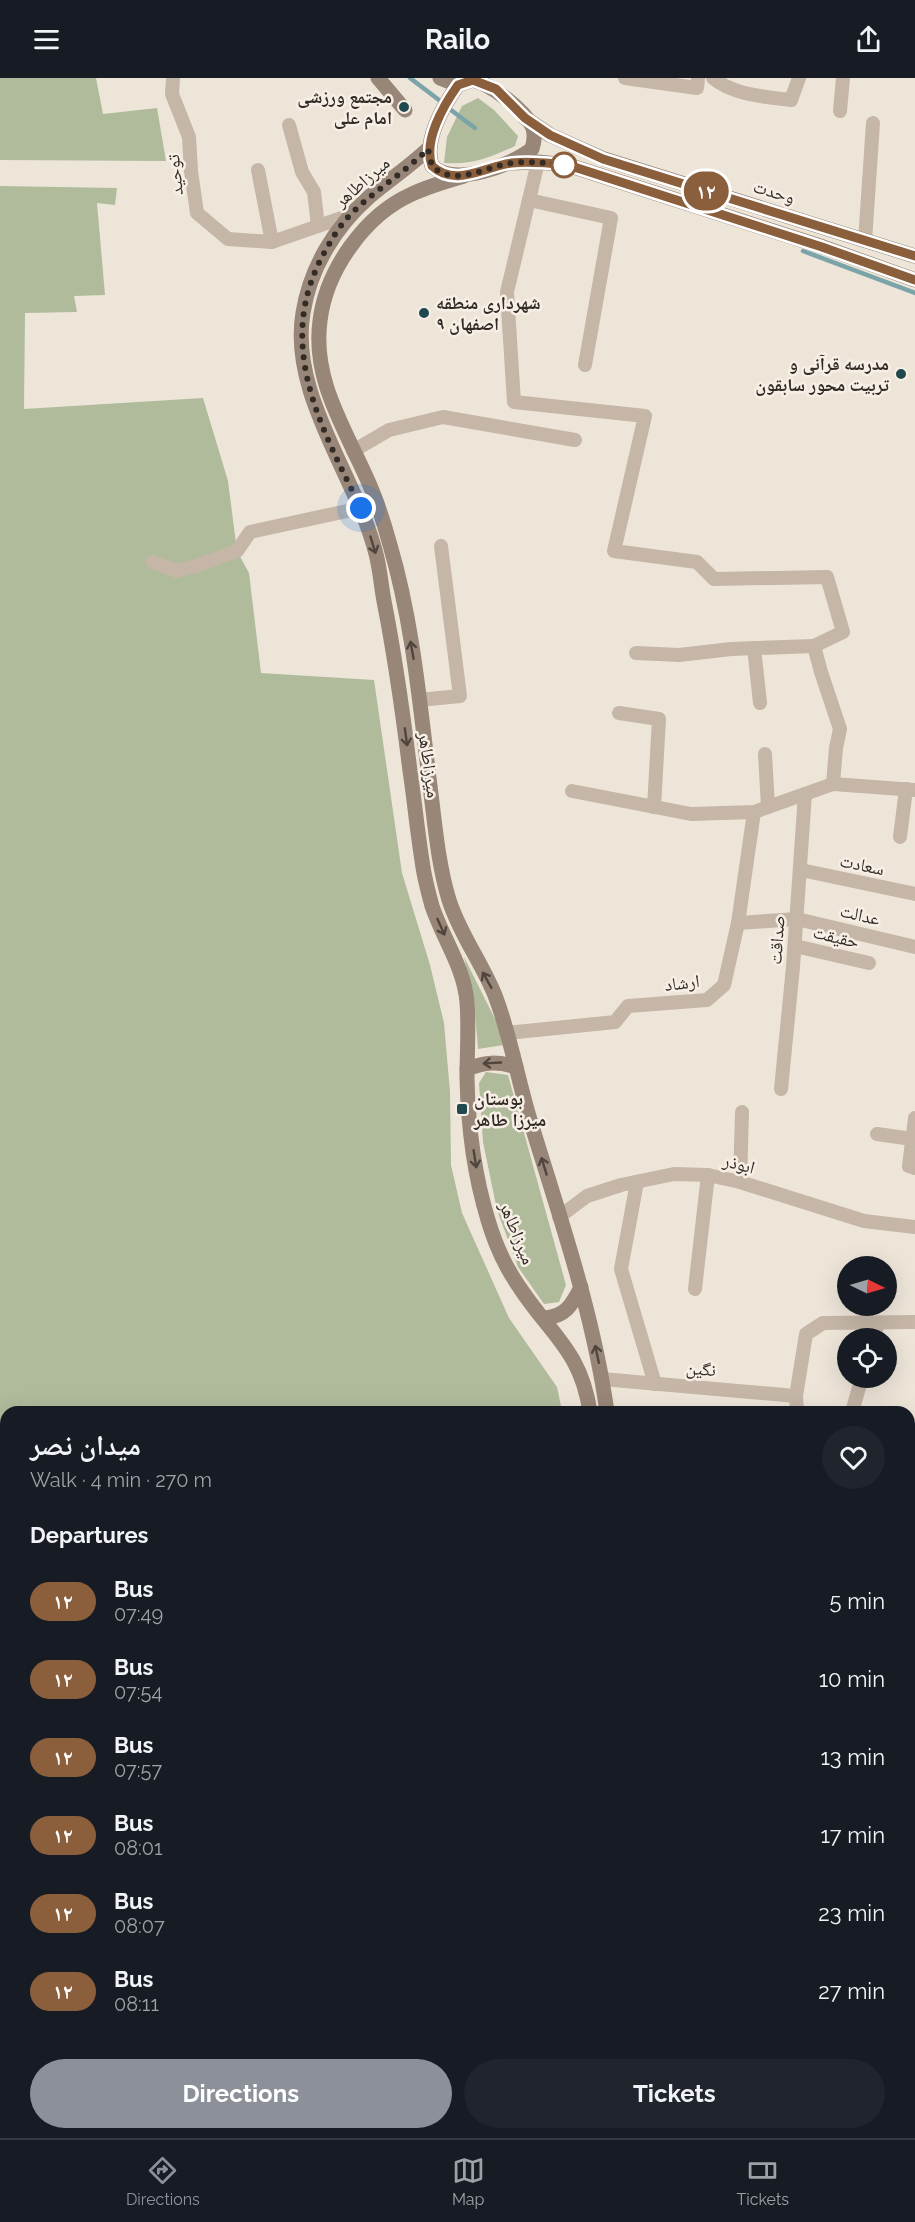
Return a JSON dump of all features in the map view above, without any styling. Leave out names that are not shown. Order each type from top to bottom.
[{"type":"main road","points":[[378,78],[405,110]]},
{"type":"main road","points":[[388,90],[399,78]]},
{"type":"main road","points":[[440,78],[468,81],[496,89],[533,127],[535,138],[532,149],[510,163],[464,176],[446,175],[438,172],[432,166],[428,149],[431,135],[468,81]]},
{"type":"main road","name":"وحدت","points":[[525,118],[550,135],[603,159],[915,256]]},
{"type":"main road","name":"میرزاطاهر","points":[[428,149],[408,169],[372,194],[350,215],[330,242],[308,287],[302,317],[302,344],[311,393],[325,430],[361,508],[376,555],[397,671],[424,872],[432,906],[463,979],[467,1002],[467,1069],[471,1135],[478,1183],[488,1222],[500,1253],[520,1288],[575,1361],[582,1377],[589,1406]]},
{"type":"main road","name":"وحدت","points":[[510,163],[538,162],[568,165],[822,247],[915,280]]},
{"type":"main road","name":"میرزاطاهر","points":[[464,176],[410,195],[375,220],[351,245],[327,291],[319,334],[320,367],[334,408],[369,482],[391,546],[400,585],[419,700],[436,834],[448,898],[458,925],[495,995],[507,1033],[581,1287],[606,1406]]},
{"type":"main road","points":[[467,1069],[492,1061],[516,1067]]},
{"type":"main road","points":[[544,1318],[556,1317],[565,1312],[573,1303],[581,1287]]},
{"type":"street","name":"توحید","points":[[173,78],[172,94],[189,137],[197,213],[228,240],[272,242],[350,215]]},
{"type":"street","points":[[625,78],[697,88],[698,78]]},
{"type":"street","points":[[713,78],[721,85],[791,100],[798,78]]},
{"type":"street","points":[[840,111],[843,78]]},
{"type":"street","points":[[865,241],[873,123]]},
{"type":"street","points":[[289,125],[302,172],[314,192],[318,226]]},
{"type":"street","points":[[538,162],[507,292],[514,402],[645,416],[614,551],[697,562],[714,579],[827,577],[843,632],[814,646],[754,648],[679,655],[636,653]]},
{"type":"street","points":[[258,170],[272,242]]},
{"type":"street","points":[[529,200],[612,218],[585,365]]},
{"type":"street","points":[[353,451],[389,430],[443,417],[575,440]]},
{"type":"street","points":[[153,562],[176,571],[237,551],[250,532],[361,508]]},
{"type":"street","points":[[419,700],[460,696],[441,546]]},
{"type":"street","points":[[814,646],[820,672],[840,729],[833,784]]},
{"type":"street","points":[[754,648],[760,703]]},
{"type":"street","points":[[620,712],[659,719],[654,807]]},
{"type":"street","points":[[765,754],[768,807]]},
{"type":"street","points":[[572,791],[691,814],[754,812],[833,784],[910,789],[900,837]]},
{"type":"street","name":"صداقت","points":[[781,1089],[795,946],[805,794]]},
{"type":"street","name":"ارشاد","points":[[507,1033],[615,1022],[628,1006],[707,1000],[724,985],[738,923],[754,812]]},
{"type":"street","name":"سعادت","points":[[801,870],[915,894]]},
{"type":"street","name":"عدالت","points":[[738,923],[796,919],[915,947]]},
{"type":"street","name":"حقیقت","points":[[795,946],[869,963]]},
{"type":"street","points":[[740,1182],[742,1112]]},
{"type":"street","points":[[915,1118],[909,1166],[915,1168]]},
{"type":"street","points":[[877,1134],[912,1138]]},
{"type":"street","name":"ابوذر","points":[[559,1217],[587,1196],[674,1174],[708,1175],[740,1182],[864,1221],[915,1227]]},
{"type":"street","points":[[695,1289],[708,1175]]},
{"type":"street","points":[[637,1182],[621,1269],[655,1384]]},
{"type":"street","points":[[797,1406],[796,1396],[806,1334],[823,1323],[915,1322]]},
{"type":"street","points":[[877,1328],[878,1323]]},
{"type":"street","name":"نگین","points":[[602,1379],[796,1396]]},
{"type":"street","points":[[854,1406],[859,1388]]},
{"type":"green space","points":[[0,78],[96,78],[103,114],[157,108],[166,161],[0,160]]},
{"type":"green space","points":[[478,98],[494,110],[518,136],[515,146],[480,160],[444,163],[447,137],[462,106]]},
{"type":"green space","points":[[0,186],[117,188],[115,205],[97,203],[105,295],[74,296],[77,312],[25,313],[24,409],[203,398],[228,481],[237,551],[249,573],[261,673],[374,680],[402,873],[430,965],[444,1023],[450,1092],[451,1165],[462,1213],[509,1318],[557,1387],[561,1406],[0,1406]]},
{"type":"green space","points":[[464,957],[496,1021],[504,1045],[478,1049],[474,1000]]},
{"type":"green space","points":[[486,1072],[508,1075],[566,1285],[559,1302],[544,1304],[518,1267],[497,1210],[483,1142],[479,1083]]},
{"type":"waterway","points":[[410,78],[439,100]]},
{"type":"waterway","points":[[447,107],[475,128]]},
{"type":"waterway","points":[[803,251],[915,293]]},
{"type":"bus line","name":"۱۲","points":[[915,256],[603,159],[550,135],[525,118],[496,89],[482,82],[473,80],[458,85],[431,135],[429,158],[432,166],[438,172],[446,175],[464,176],[510,163],[538,162],[568,165],[822,247],[915,280]]},
{"type":"place","name":"مجتمع ورزشی امام علی","points":[[404,107]]},
{"type":"place","name":"شهرداری منطقه ۹ اصفهان","points":[[424,313]]},
{"type":"place","name":"مدرسه قرآنی و تربیت محور سابقون","points":[[901,374]]},
{"type":"place","name":"بوستان میرزا طاهر","points":[[462,1109]]},
{"type":"route","points":[[361,508],[348,483],[311,393],[302,344],[302,317],[308,287],[330,242],[350,215],[372,194],[408,169],[428,149],[432,166],[438,172],[446,175],[464,176],[510,163],[538,162],[568,165],[564,165]]}]
